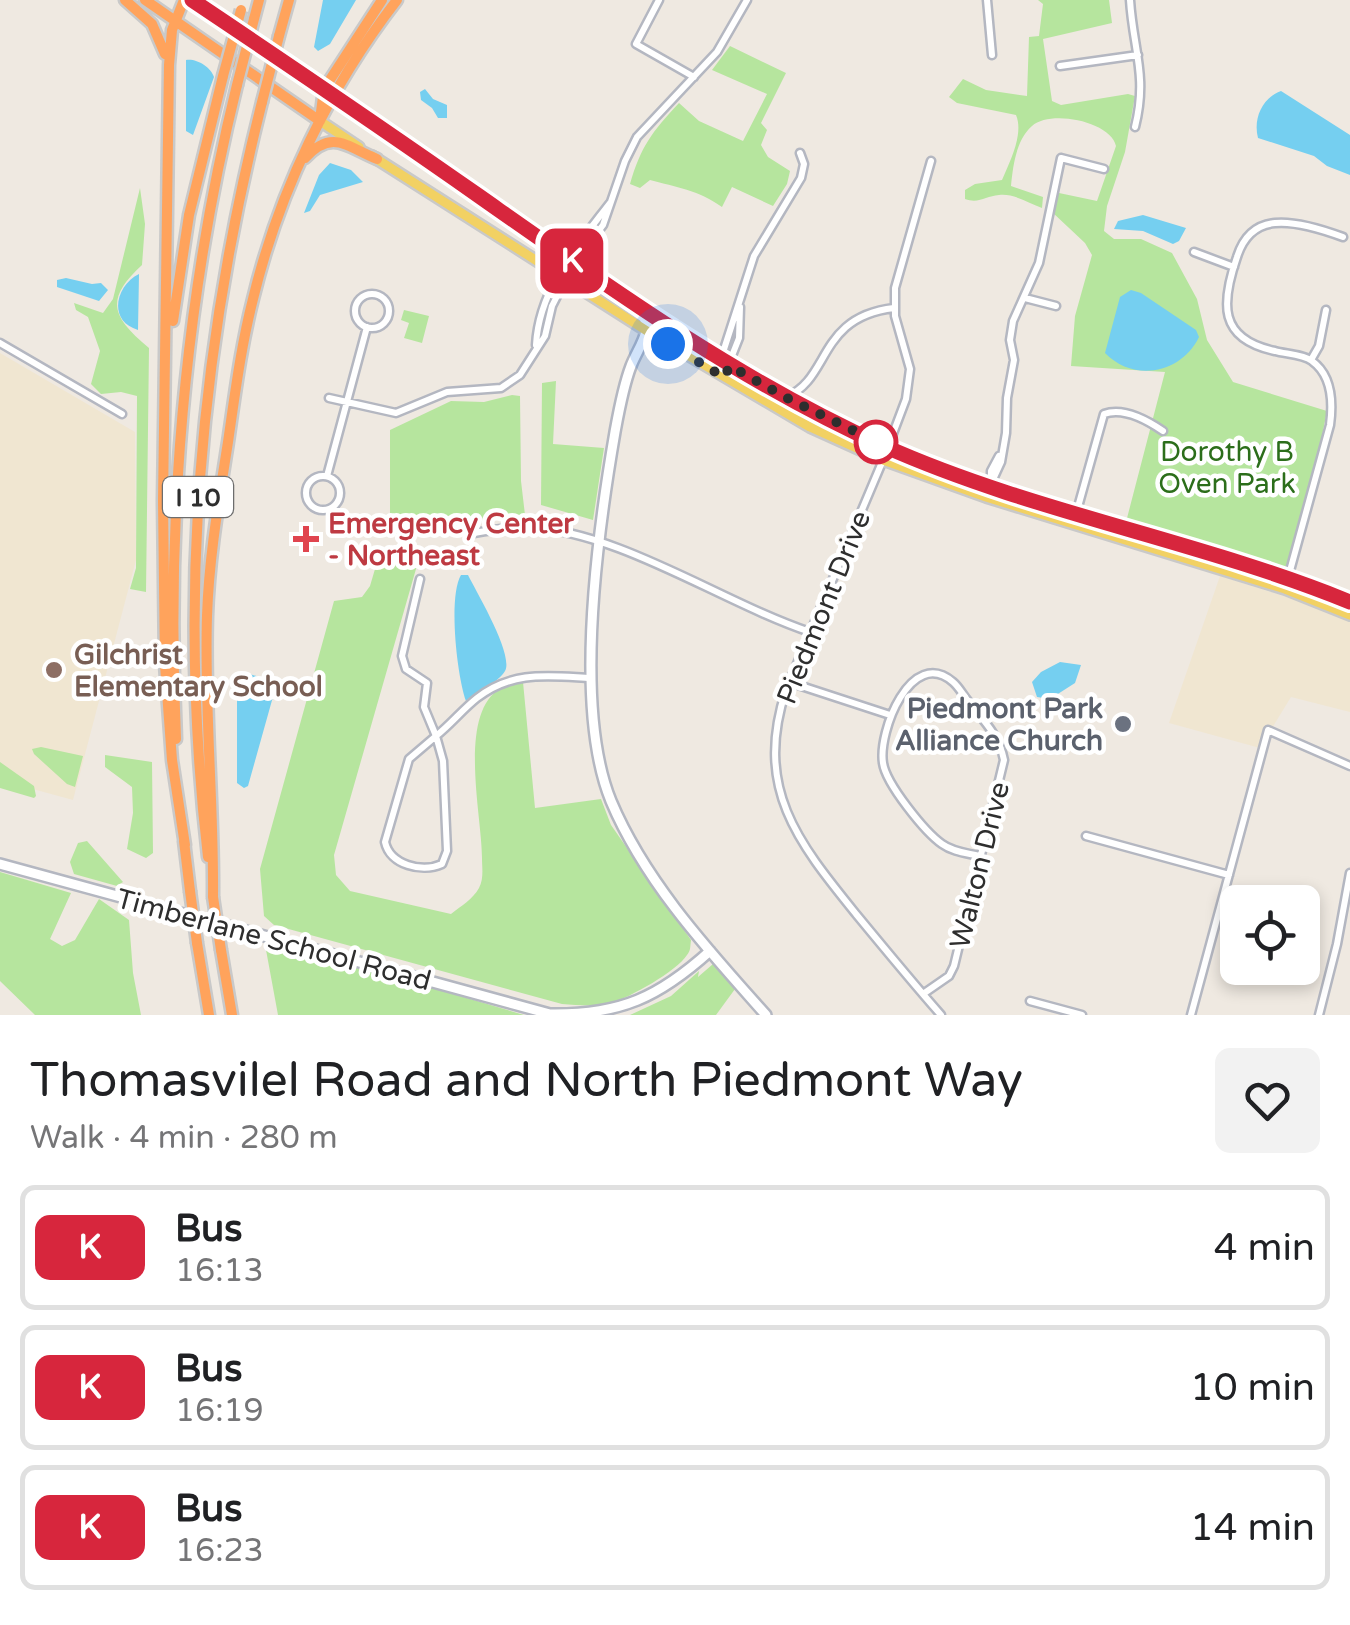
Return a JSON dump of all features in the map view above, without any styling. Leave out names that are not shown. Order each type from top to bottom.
[{"type":"highway","points":[[125,0],[148,19],[161,39],[168,93]]},
{"type":"highway","points":[[144,0],[320,121]]},
{"type":"highway","points":[[184,0],[174,22],[170,45],[168,93],[164,665],[172,760],[185,844]]},
{"type":"highway","points":[[192,0],[334,96]]},
{"type":"highway","name":"I 10","points":[[209,1015],[185,844],[173,658],[179,448],[200,262],[236,85],[259,0]]},
{"type":"highway","name":"I 10","points":[[232,1015],[201,781],[196,688],[198,480],[218,306],[235,215],[288,0]]},
{"type":"highway","points":[[320,121],[324,89],[382,0]]},
{"type":"highway","points":[[214,898],[207,664],[213,541],[250,312],[271,235],[298,166],[334,96],[397,0]]},
{"type":"highway","points":[[166,396],[184,244],[242,5]]},
{"type":"highway","points":[[298,166],[318,145],[329,141],[377,159]]},
{"type":"main road","points":[[334,96],[671,329],[805,407],[887,447],[1077,513],[1288,578],[1350,602]]},
{"type":"main road","points":[[320,121],[646,331],[799,421],[884,460],[986,497],[1285,589],[1350,615]]},
{"type":"main road","points":[[799,421],[805,407]]},
{"type":"main road","points":[[1131,542],[1134,530]]},
{"type":"main road","points":[[1202,563],[1205,552]]},
{"type":"street","points":[[659,0],[636,44],[694,77]]},
{"type":"street","points":[[328,398],[396,413],[447,392],[502,388],[520,376],[536,348],[541,307],[571,261],[604,225],[625,161],[638,137],[717,52],[747,0]]},
{"type":"street","points":[[987,0],[992,54]]},
{"type":"street","points":[[1130,0],[1142,91],[1136,127]]},
{"type":"street","points":[[1060,66],[1138,54]]},
{"type":"street","points":[[720,375],[742,322],[740,306],[761,241],[801,178],[804,164],[800,153]]},
{"type":"street","points":[[986,497],[1001,462],[1006,432],[1014,360],[1011,331],[1042,252],[1061,158],[1104,169]]},
{"type":"street","points":[[805,407],[805,386],[828,346],[844,329],[872,312],[894,308],[897,278],[931,161]]},
{"type":"street","points":[[1285,589],[1333,401],[1325,378],[1311,360],[1255,346],[1234,330],[1226,307],[1234,267],[1246,238],[1270,224],[1343,237]]},
{"type":"street","points":[[1194,252],[1234,267]]},
{"type":"street","points":[[376,294],[388,306],[387,318],[377,327],[367,327],[358,321],[356,306],[362,298],[376,294]]},
{"type":"street","points":[[1025,298],[1056,306]]},
{"type":"street","name":"Piedmont Drive","points":[[894,308],[910,381],[884,460],[778,714],[774,747],[782,797],[792,825],[812,858],[942,1015]]},
{"type":"street","points":[[641,309],[646,331],[624,389],[600,543],[593,678],[600,762],[610,798],[644,860],[710,951],[766,1015]]},
{"type":"street","points":[[1311,360],[1319,346],[1326,310]]},
{"type":"street","points":[[326,476],[367,327]]},
{"type":"street","points":[[646,331],[671,329]]},
{"type":"street","points":[[0,343],[122,414]]},
{"type":"street","points":[[785,397],[805,386]]},
{"type":"street","points":[[1073,525],[1104,414],[1114,411],[1146,420],[1164,431]]},
{"type":"street","points":[[326,476],[337,484],[339,496],[330,508],[318,509],[307,500],[306,489],[314,478],[326,476]]},
{"type":"street","points":[[474,533],[527,528],[600,543],[770,619],[810,632]]},
{"type":"street","points":[[420,579],[402,656],[406,669],[427,683],[424,707],[436,736],[444,761],[447,851],[442,864],[424,868],[396,860],[387,852],[385,842],[408,760],[436,736],[476,698],[510,678],[593,678]]},
{"type":"street","name":"Walton Drive","points":[[890,714],[909,684],[929,676],[948,679],[994,733],[1004,760],[954,966],[949,976],[923,994]]},
{"type":"street","points":[[790,682],[890,714],[882,760],[886,776],[943,845],[979,856]]},
{"type":"street","points":[[1191,1015],[1268,730],[1350,766]]},
{"type":"street","points":[[1086,836],[1229,875]]},
{"type":"street","name":"Timberlane School Road","points":[[0,864],[550,1014],[593,1014],[629,1006],[668,986],[710,951]]},
{"type":"street","points":[[1319,1015],[1350,873]]},
{"type":"street","points":[[1030,1001],[1082,1015]]},
{"type":"shaded area","name":"Gilchrist Elementary School","points":[[0,353],[135,432],[136,560],[73,800],[0,780]]},
{"type":"shaded area","points":[[1220,576],[1350,622],[1350,712],[1291,697],[1272,728],[1266,727],[1260,748],[1169,723]]},
{"type":"green space","name":"Dorothy B Oven Park","points":[[1038,0],[1109,0],[1112,23],[1043,39],[1052,101],[1061,105],[1135,96],[1104,231],[1114,239],[1141,239],[1172,253],[1197,299],[1207,340],[1233,382],[1327,411],[1317,461],[1285,571],[1126,522],[1165,372],[1071,366],[1075,316],[1092,255],[1085,243],[1052,212],[1059,193],[1097,201],[1116,146],[1112,138],[1079,121],[1041,121],[1032,126],[1019,146],[1011,186],[1043,197],[1042,208],[1004,195],[965,199],[965,190],[975,184],[1002,180],[1015,148],[1018,122],[1016,115],[957,103],[949,97],[963,79],[986,90],[1027,96],[1029,37],[1039,36],[1043,4]]},
{"type":"green space","points":[[730,46],[786,73],[761,123],[767,130],[761,145],[768,157],[790,171],[773,206],[732,187],[722,207],[696,193],[650,180],[640,188],[630,184],[648,140],[679,103],[699,121],[743,141],[767,94],[712,70]]},
{"type":"green space","points":[[140,188],[145,224],[142,265],[122,288],[117,308],[127,327],[149,348],[146,592],[130,589],[136,568],[137,396],[121,392],[101,394],[91,384],[100,351],[88,317],[76,310],[74,303],[103,313],[113,299]]},
{"type":"green space","points":[[404,310],[429,316],[422,343],[404,338],[409,323],[401,320]]},
{"type":"green space","points":[[556,381],[553,444],[604,448],[593,520],[541,505],[542,383]]},
{"type":"green space","points":[[520,396],[525,515],[390,536],[390,430],[451,401],[484,402]]},
{"type":"green space","points":[[422,548],[334,855],[336,875],[350,891],[451,914],[473,896],[481,884],[482,873],[475,766],[479,719],[488,701],[501,688],[523,682],[535,808],[601,799],[611,825],[691,940],[688,953],[673,969],[619,1000],[599,1005],[562,1004],[274,925],[264,916],[260,869],[334,601],[362,597],[370,586],[380,552]]},
{"type":"green space","points":[[41,747],[83,756],[75,787],[34,754],[32,749]]},
{"type":"green space","points":[[105,755],[152,762],[153,853],[146,858],[127,849],[133,813],[132,787],[105,767]]},
{"type":"green space","points":[[0,762],[34,786],[34,798],[0,788]]},
{"type":"green space","points":[[87,841],[123,882],[117,886],[74,874],[70,862],[78,843]]},
{"type":"green space","points":[[0,872],[71,893],[50,939],[62,946],[75,940],[99,899],[129,920],[141,1015],[35,1015],[0,981]]},
{"type":"green space","points":[[264,939],[271,940],[524,1015],[278,1015]]},
{"type":"green space","points":[[713,964],[735,989],[716,1015],[630,1015],[671,996]]},
{"type":"water","points":[[323,0],[356,0],[330,44],[318,51],[314,47]]},
{"type":"water","points":[[186,60],[203,64],[214,77],[193,135],[186,131]]},
{"type":"water","points":[[425,89],[433,99],[447,105],[447,118],[438,118],[421,100],[420,92]]},
{"type":"water","points":[[1281,91],[1350,135],[1350,175],[1314,156],[1258,138],[1260,110]]},
{"type":"water","points":[[330,163],[351,170],[363,182],[320,195],[310,211],[304,213],[319,175]]},
{"type":"water","points":[[1143,215],[1186,228],[1173,244],[1143,231],[1114,229],[1118,221]]},
{"type":"water","points":[[139,274],[138,330],[122,319],[118,303],[125,286]]},
{"type":"water","points":[[57,280],[101,283],[108,290],[99,301],[57,287]]},
{"type":"water","points":[[1131,290],[1196,330],[1199,337],[1181,359],[1169,366],[1143,371],[1105,353],[1120,297]]},
{"type":"water","points":[[461,575],[468,575],[486,609],[500,638],[506,663],[498,679],[466,701],[454,618]]},
{"type":"water","points":[[1060,662],[1081,665],[1075,683],[1050,699],[1037,697],[1032,682]]},
{"type":"water","points":[[243,672],[273,681],[276,686],[248,786],[244,788],[237,783],[237,680]]},
{"type":"bus line","name":"K","points":[[192,0],[653,318],[785,397],[887,447],[960,476],[1250,565],[1350,602]]},
{"type":"place","name":"Emergency Center - Northeast","points":[[306,539]]},
{"type":"place","name":"Gilchrist Elementary School","points":[[54,670]]},
{"type":"place","name":"Piedmont Park Alliance Church","points":[[1123,724]]},
{"type":"route","points":[[668,344],[724,377],[730,366],[887,447],[876,442]]}]
